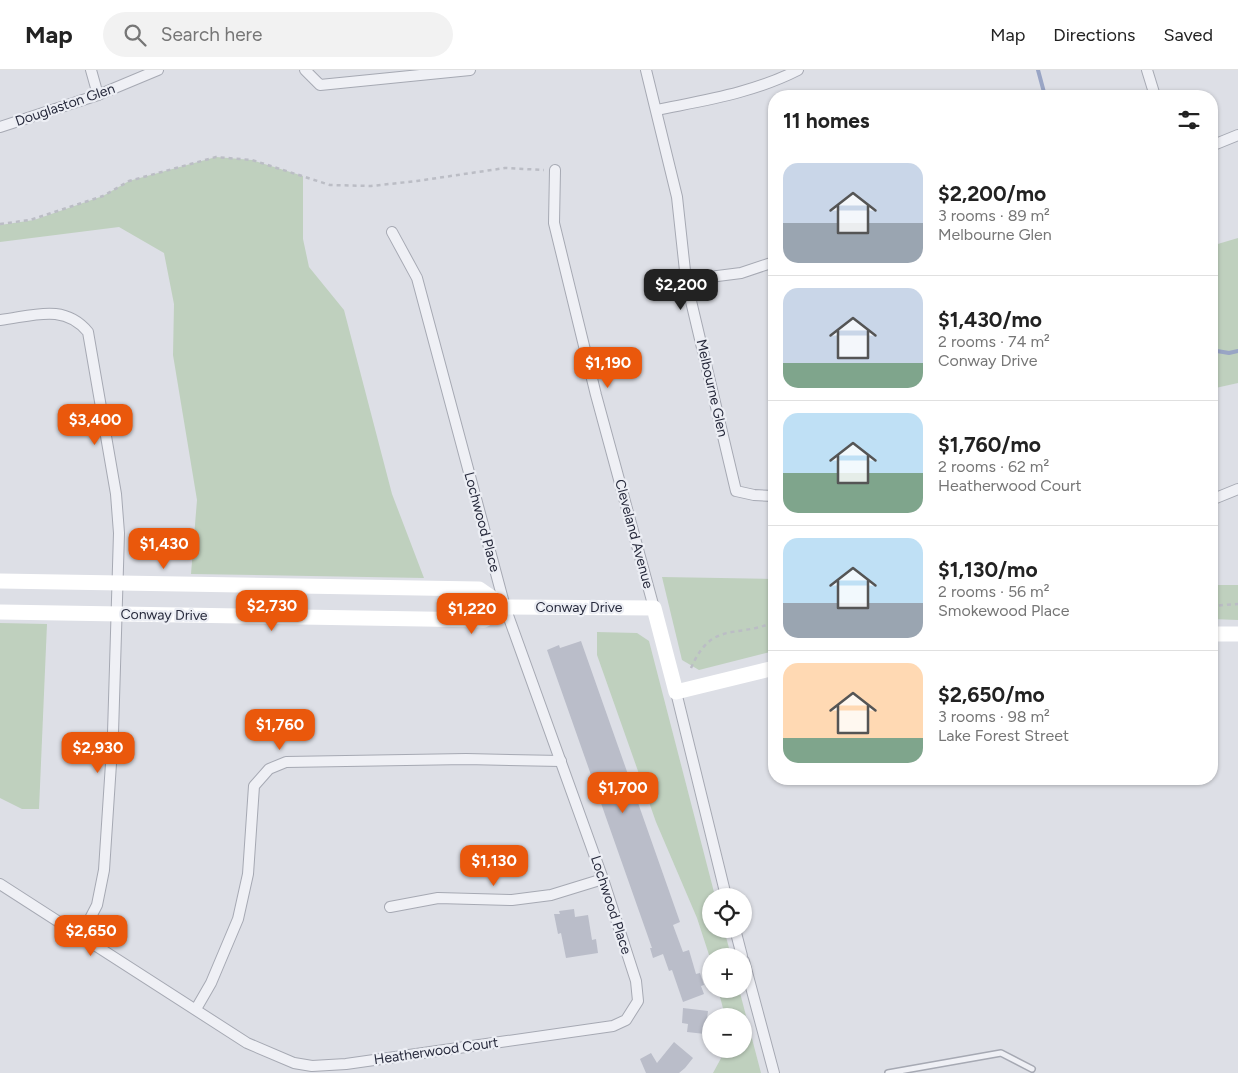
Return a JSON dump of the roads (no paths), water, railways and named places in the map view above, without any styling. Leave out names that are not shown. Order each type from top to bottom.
[{"type":"street","points":[[90,70],[98,95]]},
{"type":"street","name":"Douglaston Glen","points":[[0,128],[98,95],[158,70]]},
{"type":"street","points":[[305,70],[320,85],[470,70]]},
{"type":"street","name":"Melbourne Glen","points":[[646,70],[677,197],[686,280],[736,491],[768,496]]},
{"type":"street","points":[[656,110],[750,91],[775,82],[798,70]]},
{"type":"street","points":[[1147,70],[1153,90]]},
{"type":"street","points":[[1218,143],[1238,135]]},
{"type":"street","name":"Cleveland Avenue","points":[[554,170],[554,222],[591,375],[676,692],[724,888]]},
{"type":"street","name":"Lochwood Place","points":[[392,232],[417,278],[505,607],[603,879],[636,982]]},
{"type":"street","points":[[686,280],[740,272],[768,264]]},
{"type":"street","points":[[0,320],[52,314],[66,315],[79,321],[88,332],[116,494],[119,532],[118,614],[104,870],[96,905],[81,936]]},
{"type":"street","points":[[1218,497],[1238,488]]},
{"type":"street","points":[[0,581],[118,585],[479,589],[505,607]]},
{"type":"street","name":"Conway Drive","points":[[0,612],[484,620],[505,607],[654,608]]},
{"type":"street","points":[[1218,634],[1238,634]]},
{"type":"street","points":[[676,692],[768,669]]},
{"type":"street","points":[[196,1009],[211,983],[238,920],[248,874],[254,786],[270,769],[286,762],[466,759],[561,761]]},
{"type":"street","points":[[390,908],[438,898],[512,900],[551,895],[603,879]]},
{"type":"street","name":"Heatherwood Court","points":[[0,884],[196,1009],[247,1044],[294,1062],[312,1066],[346,1064],[613,1026],[626,1020],[638,1001],[636,982]]},
{"type":"street","points":[[752,991],[774,1073]]},
{"type":"lane","points":[[888,1073],[1001,1053],[1032,1069]]},
{"type":"waterway","points":[[1038,70],[1043,90]]},
{"type":"waterway","points":[[1218,351],[1229,353],[1238,351]]}]
